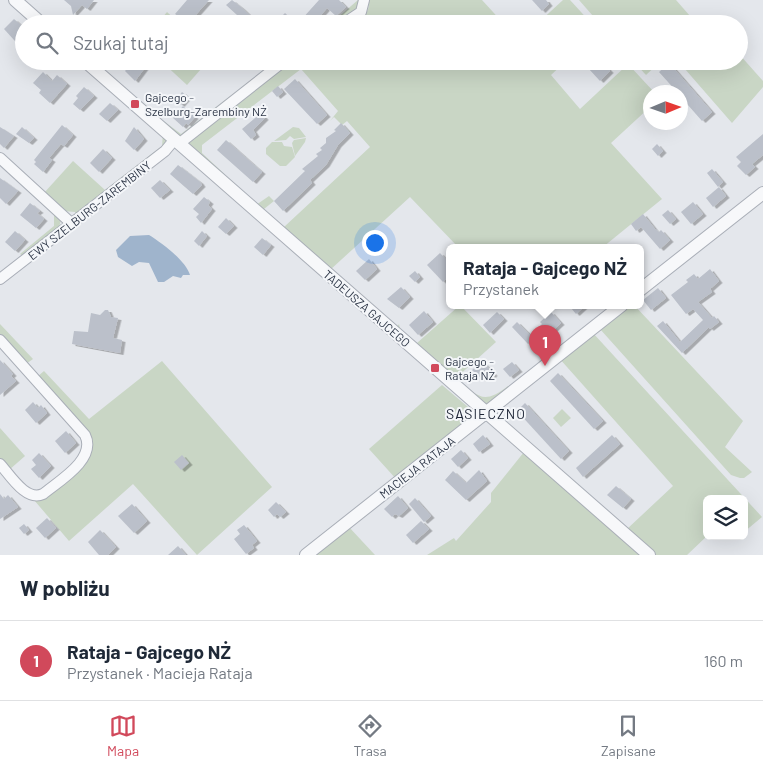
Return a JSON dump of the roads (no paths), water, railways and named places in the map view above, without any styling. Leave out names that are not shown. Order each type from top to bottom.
[{"type":"street","points":[[15,0],[32,15]]},
{"type":"street","points":[[357,15],[364,3]]},
{"type":"street","name":"TADEUSZA GAJCEGO","points":[[96,70],[649,555]]},
{"type":"street","name":"EWY SZELBURG-ZAREMBINY","points":[[0,279],[272,70]]},
{"type":"street","points":[[0,158],[71,223]]},
{"type":"street","points":[[644,287],[763,193]]},
{"type":"street","name":"MACIEJA RATAJA","points":[[306,555],[617,309]]},
{"type":"street","points":[[0,340],[85,435],[88,445],[83,459],[40,496],[26,493],[0,464]]},
{"type":"water","points":[[149,235],[179,258],[190,275],[183,275],[181,278],[173,276],[164,282],[158,282],[149,263],[139,262],[132,266],[118,257],[116,250],[130,236]]},
{"type":"place","name":"Gajcego - Szelburg-Zarembiny NŻ","points":[[135,104]]},
{"type":"place","name":"Rataja - Gajcego NŻ","points":[[545,366]]},
{"type":"place","name":"Gajcego - Rataja NŻ","points":[[435,368]]},
{"type":"district","name":"SĄSIECZNO","points":[[486,413]]}]
